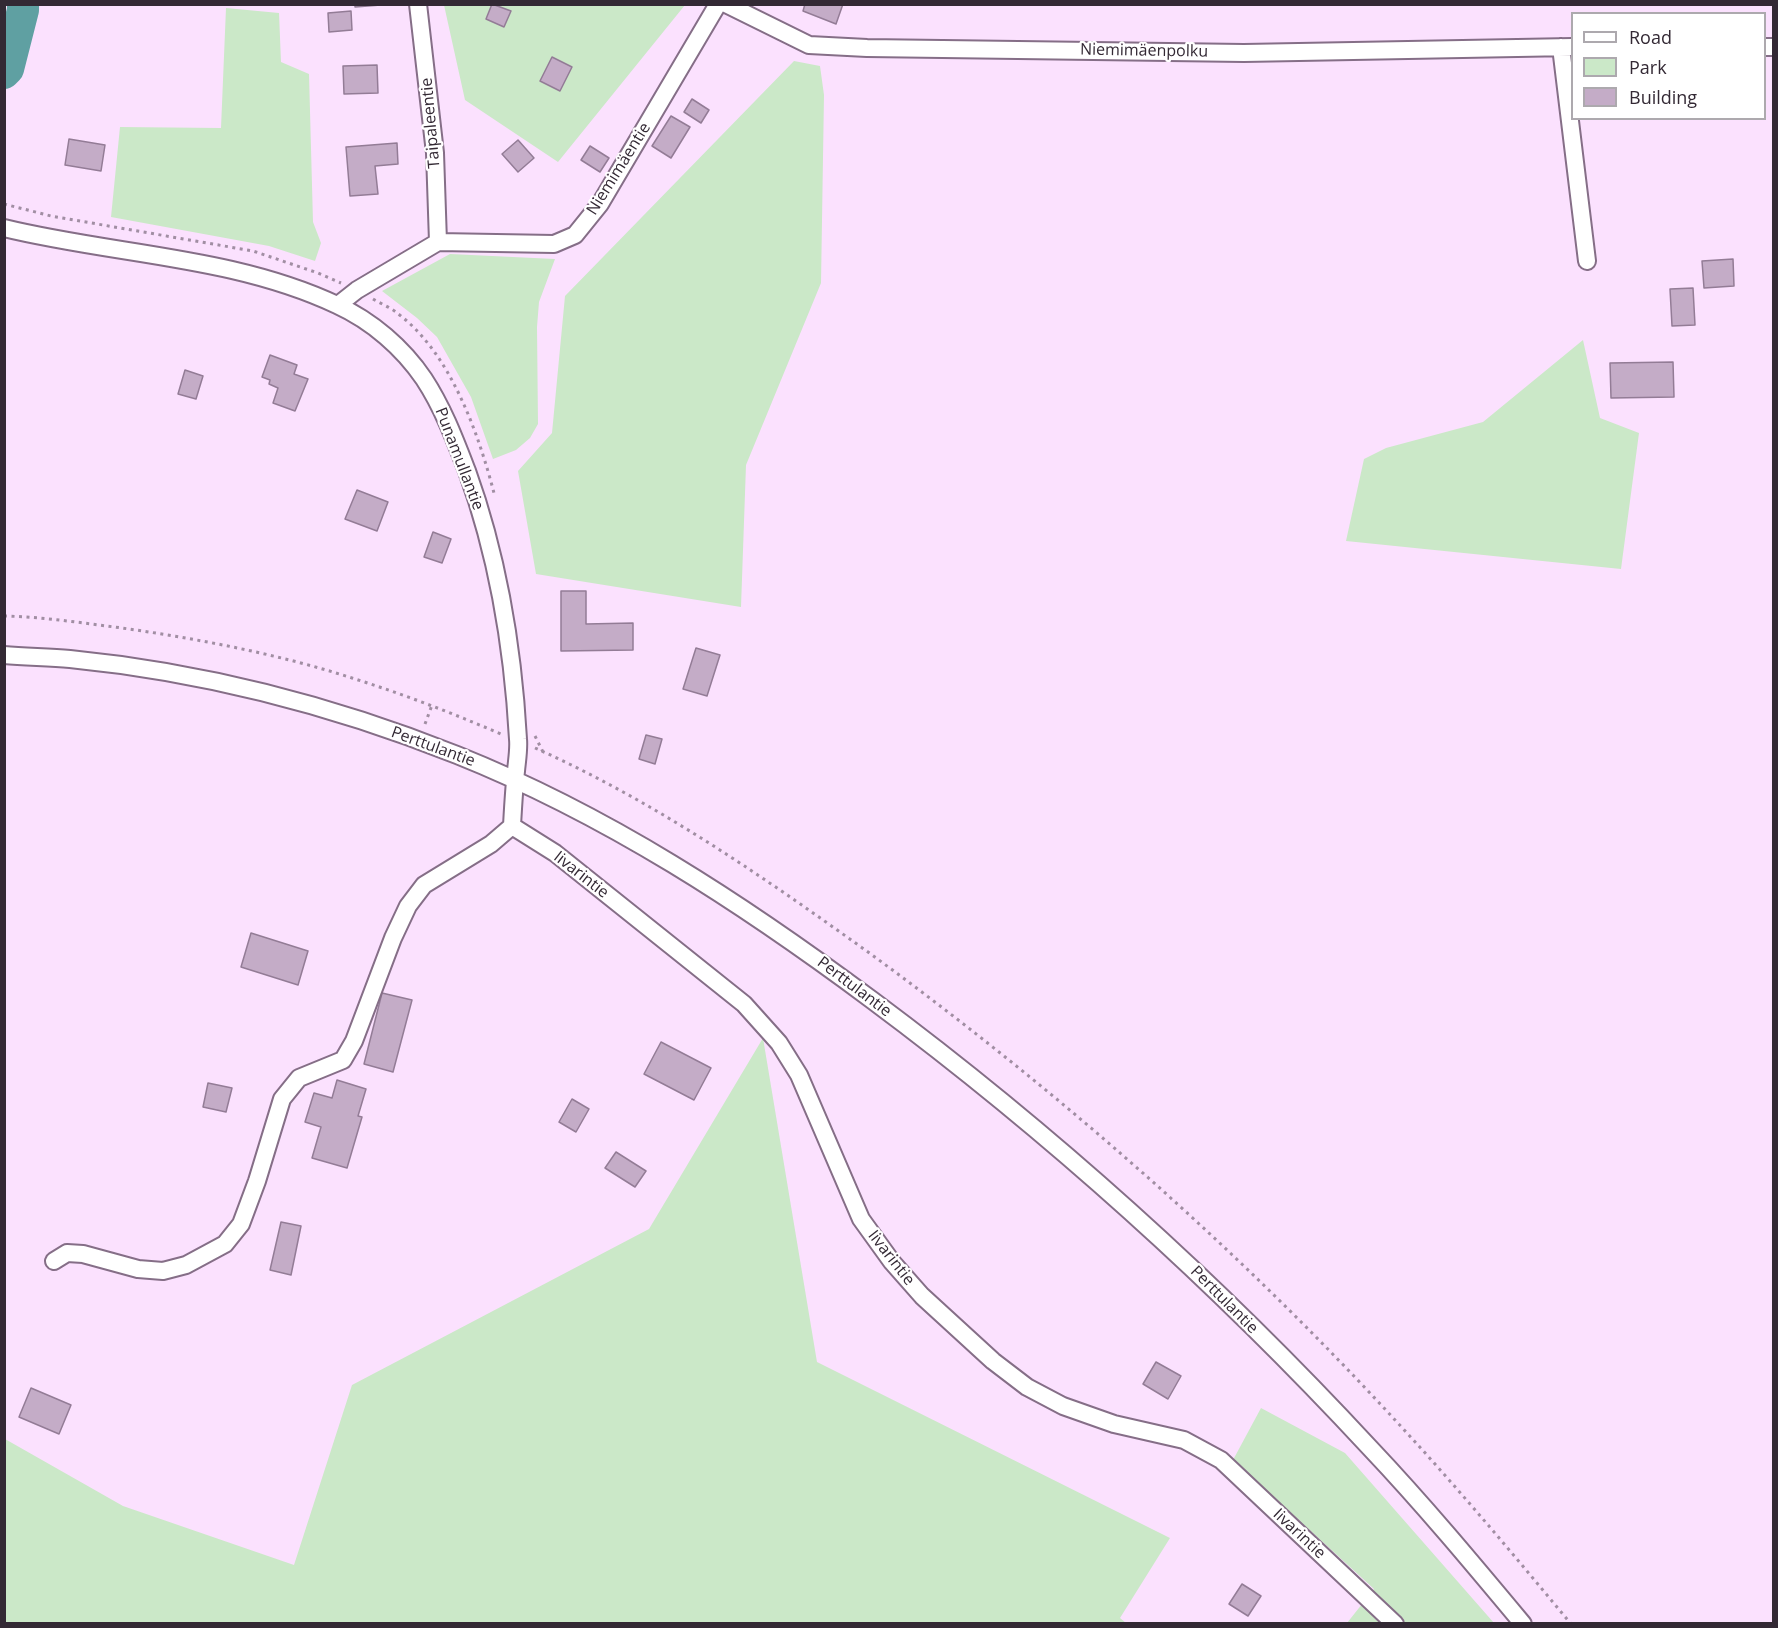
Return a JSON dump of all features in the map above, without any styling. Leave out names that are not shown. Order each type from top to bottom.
[{"type":"street","name":"Taipaleentie","points":[[418,4],[435,153],[438,242]]},
{"type":"street","name":"Niemimäentie","points":[[438,242],[554,244],[575,235],[600,204],[718,4]]},
{"type":"street","name":"Niemimäenpolku","points":[[726,4],[809,45],[867,48],[1244,52],[1567,47]]},
{"type":"street","points":[[1567,47],[1571,90]]},
{"type":"street","points":[[1574,120],[1587,261]]},
{"type":"street","name":"Punamullantie","points":[[4,228],[45,238],[203,265],[292,287],[338,305],[379,330],[405,355],[434,395],[457,443],[493,555],[511,661],[518,741],[515,780]]},
{"type":"street","points":[[338,305],[357,290],[438,242]]},
{"type":"street","name":"Perttulantie","points":[[4,655],[70,659],[157,671],[265,693],[358,720],[456,755],[515,780],[591,817],[706,884],[807,952],[934,1046],[1023,1118],[1191,1267],[1308,1382],[1380,1458],[1523,1623]]},
{"type":"street","points":[[54,1261],[67,1253],[138,1269],[163,1271],[186,1265],[225,1244],[241,1224],[282,1099],[299,1078],[343,1060],[354,1041],[393,938],[408,906],[424,885],[491,844],[512,826],[515,780]]},
{"type":"street","name":"Iivarintie","points":[[512,826],[555,853],[744,1004],[779,1043],[799,1076],[861,1219],[892,1262],[922,1296],[993,1361],[1027,1387],[1063,1406],[1114,1424],[1184,1440],[1221,1460],[1395,1623]]},
{"type":"path","points":[[4,204],[51,216],[253,251],[318,273],[357,290],[397,312],[435,351],[449,374],[487,467],[495,497]]},
{"type":"path","points":[[4,616],[168,634],[225,645],[350,677],[432,705],[518,741]]},
{"type":"path","points":[[425,724],[432,705]]},
{"type":"path","points":[[535,736],[544,752]]},
{"type":"green space","points":[[444,5],[685,5],[558,162],[465,100]]},
{"type":"green space","points":[[226,8],[279,13],[281,62],[309,74],[313,222],[321,243],[315,261],[269,246],[111,217],[120,127],[221,128]]},
{"type":"green space","points":[[794,61],[820,66],[824,95],[821,283],[746,465],[741,607],[536,574],[518,471],[552,433],[565,296]]},
{"type":"green space","points":[[450,254],[555,259],[539,302],[538,424],[530,438],[516,450],[493,459],[471,397],[437,337],[382,291]]},
{"type":"green space","points":[[1583,340],[1600,418],[1639,433],[1621,569],[1346,541],[1364,459],[1386,448],[1483,422]]},
{"type":"green space","points":[[763,1038],[817,1362],[1170,1538],[1120,1618],[1126,1623],[5,1623],[5,1439],[123,1506],[294,1565],[352,1385],[649,1229]]},
{"type":"green space","points":[[1261,1408],[1345,1453],[1494,1623],[1347,1623],[1374,1589],[1233,1460]]},
{"type":"building","points":[[355,4],[394,4],[355,7]]},
{"type":"building","points":[[492,4],[511,11],[504,27],[486,19]]},
{"type":"building","points":[[805,4],[843,4],[836,24],[803,11]]},
{"type":"building","points":[[351,11],[352,30],[329,32],[328,13]]},
{"type":"building","points":[[552,57],[572,67],[560,91],[540,81]]},
{"type":"building","points":[[377,65],[378,93],[344,94],[343,66]]},
{"type":"building","points":[[692,99],[709,110],[701,123],[684,112]]},
{"type":"building","points":[[671,116],[690,127],[671,158],[652,146]]},
{"type":"building","points":[[69,139],[105,145],[101,171],[65,165]]},
{"type":"building","points":[[518,140],[534,158],[518,172],[502,154]]},
{"type":"building","points":[[397,143],[398,164],[375,166],[378,194],[350,196],[346,147]]},
{"type":"building","points":[[590,146],[609,158],[600,172],[581,160]]},
{"type":"building","points":[[1733,259],[1734,286],[1704,288],[1702,261]]},
{"type":"building","points":[[1693,288],[1695,325],[1672,326],[1670,289]]},
{"type":"building","points":[[270,355],[297,365],[294,374],[308,379],[295,411],[273,403],[278,388],[269,384],[270,380],[262,377]]},
{"type":"building","points":[[1673,362],[1674,397],[1611,398],[1610,363]]},
{"type":"building","points":[[185,370],[203,376],[196,399],[178,394]]},
{"type":"building","points":[[357,490],[388,502],[377,531],[345,519]]},
{"type":"building","points":[[433,532],[451,539],[442,563],[424,557]]},
{"type":"building","points":[[561,591],[586,591],[586,624],[633,623],[633,650],[561,651]]},
{"type":"building","points":[[696,648],[720,655],[707,696],[683,689]]},
{"type":"building","points":[[646,735],[662,739],[655,764],[639,759]]},
{"type":"building","points":[[251,933],[308,951],[298,985],[241,967]]},
{"type":"building","points":[[382,993],[412,1000],[393,1072],[364,1064]]},
{"type":"building","points":[[661,1042],[711,1068],[694,1100],[644,1074]]},
{"type":"building","points":[[337,1080],[366,1089],[358,1116],[362,1117],[347,1168],[312,1158],[321,1127],[305,1122],[314,1093],[332,1098]]},
{"type":"building","points":[[208,1083],[232,1088],[226,1112],[203,1107]]},
{"type":"building","points":[[572,1099],[589,1109],[576,1132],[559,1122]]},
{"type":"building","points":[[616,1152],[646,1171],[635,1187],[605,1168]]},
{"type":"building","points":[[281,1222],[301,1226],[291,1275],[270,1270]]},
{"type":"building","points":[[1156,1362],[1181,1376],[1168,1399],[1143,1384]]},
{"type":"building","points":[[31,1388],[71,1405],[59,1434],[19,1417]]},
{"type":"building","points":[[1242,1584],[1261,1596],[1248,1616],[1229,1604]]},
{"type":"waterway","points":[[4,73],[8,69],[23,4]]}]
